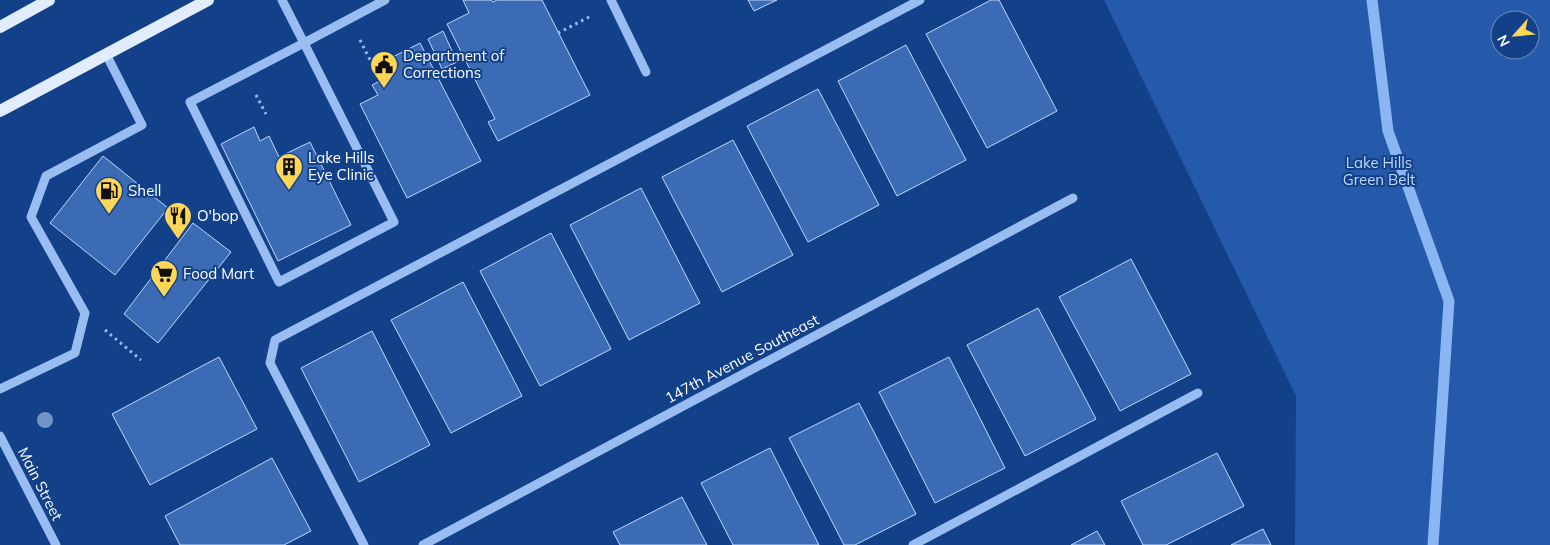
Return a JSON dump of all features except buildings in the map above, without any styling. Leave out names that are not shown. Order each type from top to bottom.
[{"type":"main road","points":[[0,27],[49,0]]},
{"type":"main road","points":[[0,111],[208,0]]},
{"type":"street","points":[[282,0],[304,43],[394,222],[279,282],[190,102],[304,43],[386,0]]},
{"type":"street","points":[[611,0],[646,72]]},
{"type":"street","points":[[364,545],[270,363],[275,340],[920,0]]},
{"type":"street","points":[[0,390],[75,353],[85,313],[31,217],[46,176],[142,125],[106,54]]},
{"type":"street","name":"147th Avenue Southeast","points":[[423,545],[1073,198]]},
{"type":"street","points":[[913,545],[1198,393]]},
{"type":"street","name":"Main Street","points":[[0,436],[53,544]]},
{"type":"path","points":[[558,32],[594,15]]},
{"type":"path","points":[[357,35],[373,66]]},
{"type":"path","points":[[252,87],[266,114]]},
{"type":"path","points":[[104,329],[141,360]]},
{"type":"green space","name":"Lake Hills Green Belt","points":[[1104,0],[1550,0],[1550,545],[1295,545],[1296,396]]},
{"type":"waterway","points":[[1372,0],[1388,131],[1449,301],[1433,545]]},
{"type":"place","name":"Department of Corrections","points":[[384,89]]},
{"type":"place","name":"Lake Hills Eye Clinic","points":[[289,191]]},
{"type":"place","name":"Shell","points":[[109,215]]},
{"type":"place","name":"O'bop","points":[[178,240]]},
{"type":"place","name":"Food Mart","points":[[164,298]]}]
